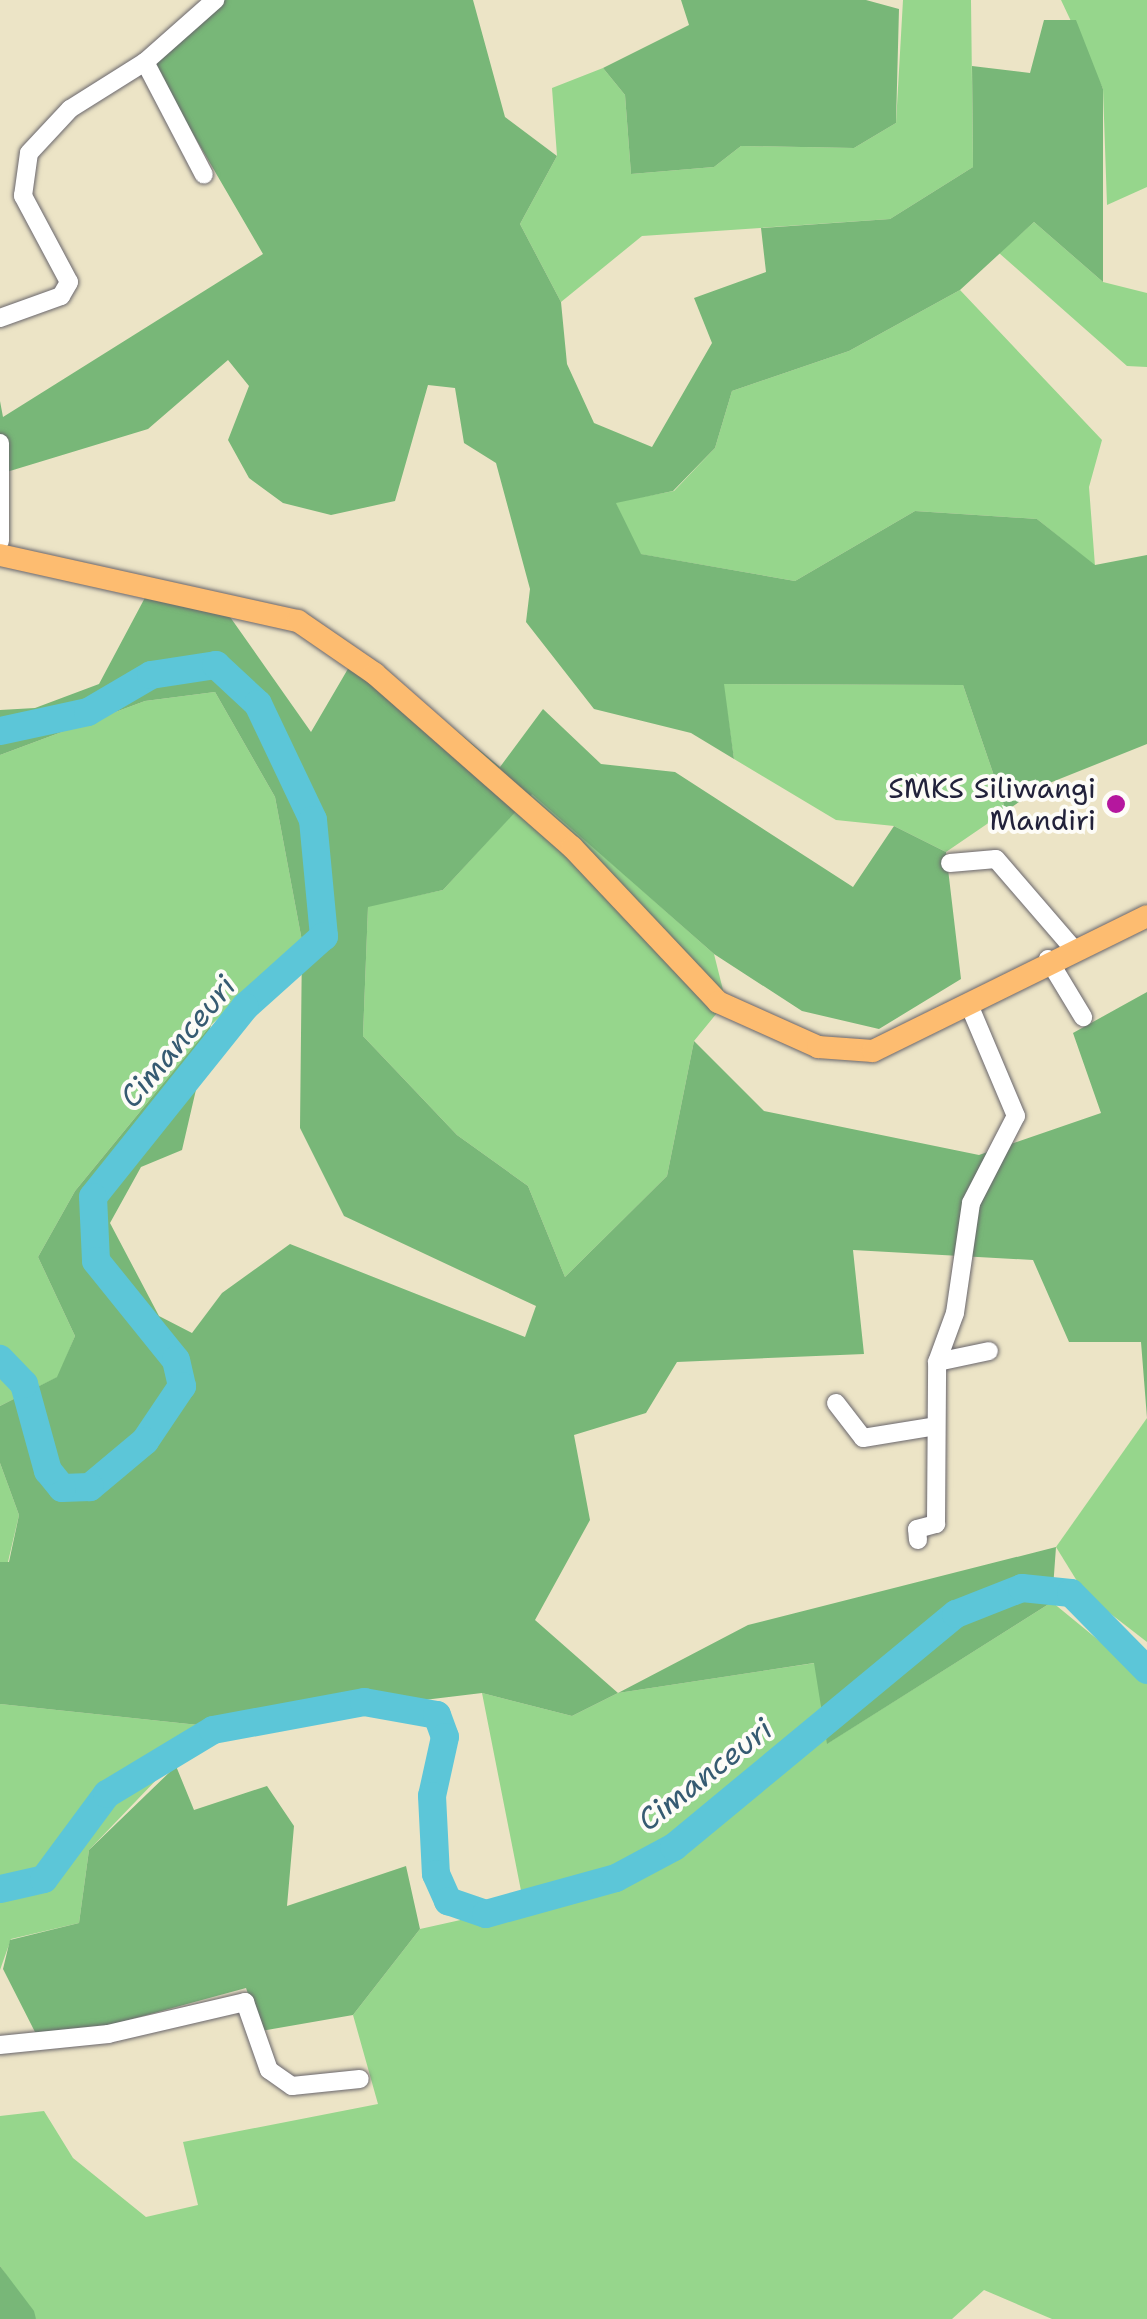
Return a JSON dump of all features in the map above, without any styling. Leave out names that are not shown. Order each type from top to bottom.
[{"type":"main road","points":[[0,555],[260,610],[332,641],[572,847],[718,1002],[846,1053],[874,1051],[969,1006],[1071,946],[1147,916]]},
{"type":"street","points":[[0,318],[61,296],[69,282],[23,196],[29,152],[70,109],[145,62],[215,0]]},
{"type":"street","points":[[145,62],[204,174]]},
{"type":"street","points":[[0,443],[0,541]]},
{"type":"street","points":[[950,863],[996,859],[1071,946]]},
{"type":"street","points":[[1048,959],[1082,1017]]},
{"type":"street","points":[[918,1540],[917,1529],[936,1524],[931,1426],[937,1362],[972,1203],[1016,1116],[969,1006]]},
{"type":"street","points":[[937,1362],[989,1351]]},
{"type":"street","points":[[836,1403],[863,1438],[931,1426]]},
{"type":"street","points":[[0,2045],[108,2034],[244,2002],[269,2070],[292,2086],[360,2079]]},
{"type":"green space","points":[[218,0],[473,0],[505,117],[557,156],[520,224],[561,302],[567,364],[594,423],[652,447],[712,343],[694,298],[766,272],[761,228],[890,219],[973,167],[972,66],[1030,73],[1044,20],[1076,20],[1103,89],[1103,282],[1034,222],[960,290],[849,351],[732,391],[715,448],[673,491],[616,503],[641,554],[795,581],[915,511],[1037,519],[1095,565],[1147,555],[1147,744],[1042,786],[1006,811],[963,685],[724,684],[734,759],[691,733],[594,709],[526,622],[530,589],[496,463],[464,443],[455,388],[428,385],[395,501],[331,515],[283,503],[249,478],[228,440],[249,386],[228,360],[148,429],[0,474],[0,401],[3,417],[263,254],[147,55]]},
{"type":"green space","points":[[681,0],[866,0],[899,9],[896,123],[854,148],[741,146],[714,167],[631,174],[625,95],[603,68],[689,25]]},
{"type":"green space","points":[[903,0],[971,0],[973,167],[890,219],[642,236],[561,302],[520,224],[557,156],[552,88],[603,68],[625,95],[631,174],[714,167],[741,146],[854,148],[896,123]]},
{"type":"green space","points":[[1061,0],[1147,0],[1147,187],[1107,205],[1103,89]]},
{"type":"green space","points":[[1034,222],[1103,282],[1147,293],[1147,367],[1127,366],[999,253]]},
{"type":"green space","points":[[960,290],[1102,440],[1089,487],[1095,566],[1037,519],[915,511],[795,581],[640,554],[615,502],[674,491],[715,448],[732,391],[849,351]]},
{"type":"green space","points":[[148,592],[216,597],[311,732],[359,650],[500,767],[543,709],[601,764],[675,772],[853,887],[894,826],[946,852],[961,979],[879,1029],[802,1011],[714,954],[532,794],[443,890],[368,907],[363,1036],[457,1135],[528,1186],[565,1277],[667,1176],[694,1041],[764,1111],[979,1155],[1101,1113],[1073,1033],[1147,992],[1147,1418],[1141,1342],[1069,1342],[1033,1260],[853,1250],[864,1354],[677,1362],[646,1413],[574,1435],[590,1520],[535,1620],[618,1693],[572,1716],[482,1693],[208,1726],[0,1704],[0,1562],[9,1562],[19,1515],[0,1463],[0,1406],[57,1377],[75,1336],[38,1257],[75,1191],[211,1025],[182,1150],[141,1167],[110,1223],[159,1316],[192,1333],[222,1293],[290,1244],[525,1337],[536,1306],[344,1216],[300,1128],[302,941],[275,797],[215,692],[145,701],[0,755],[0,710],[35,708],[99,684]]},
{"type":"green space","points":[[723,684],[963,685],[1006,811],[946,852],[894,826],[836,820],[734,759]]},
{"type":"green space","points":[[215,692],[275,797],[302,941],[211,1025],[75,1191],[38,1257],[75,1336],[58,1377],[0,1406],[0,755],[145,701]]},
{"type":"green space","points":[[532,793],[714,954],[726,1002],[694,1041],[667,1176],[565,1277],[528,1186],[457,1135],[363,1036],[368,906],[443,890]]},
{"type":"green space","points":[[1147,1418],[1147,1642],[1085,1594],[1056,1547]]},
{"type":"green space","points":[[0,1463],[19,1515],[8,1562],[0,1562]]},
{"type":"green space","points":[[1056,1547],[1052,1602],[827,1744],[814,1663],[618,1693],[748,1625]]},
{"type":"green space","points":[[1052,1602],[1147,1680],[1147,2319],[1052,2319],[984,2290],[952,2319],[36,2319],[0,2266],[0,2116],[44,2111],[73,2158],[146,2217],[198,2205],[183,2142],[378,2104],[353,2015],[420,1929],[524,1906],[482,1693],[572,1716],[618,1693],[815,1663],[828,1743]]},
{"type":"green space","points":[[0,1704],[208,1726],[89,1850],[79,1923],[11,1939],[0,1970]]},
{"type":"green space","points":[[176,1766],[194,1810],[267,1786],[294,1826],[287,1906],[406,1866],[420,1929],[353,2015],[261,2031],[246,1988],[88,2031],[35,2032],[3,1969],[10,1940],[79,1923],[89,1850]]},
{"type":"green space","points":[[0,2266],[34,2311],[36,2319],[0,2319]]},
{"type":"waterway","name":"Cimanceuri","points":[[0,731],[88,712],[151,675],[216,665],[258,704],[313,820],[324,936],[245,1007],[93,1197],[96,1261],[176,1360],[182,1386],[145,1441],[90,1487],[62,1488],[48,1471],[24,1384],[0,1359]]},
{"type":"waterway","name":"Cimanceuri","points":[[0,1889],[44,1879],[107,1794],[213,1730],[364,1702],[437,1715],[445,1737],[432,1796],[436,1874],[448,1901],[486,1914],[616,1878],[674,1847],[956,1614],[1022,1588],[1071,1593],[1147,1670]]},
{"type":"place","name":"SMKS Siliwangi Mandiri","points":[[1116,804]]}]
